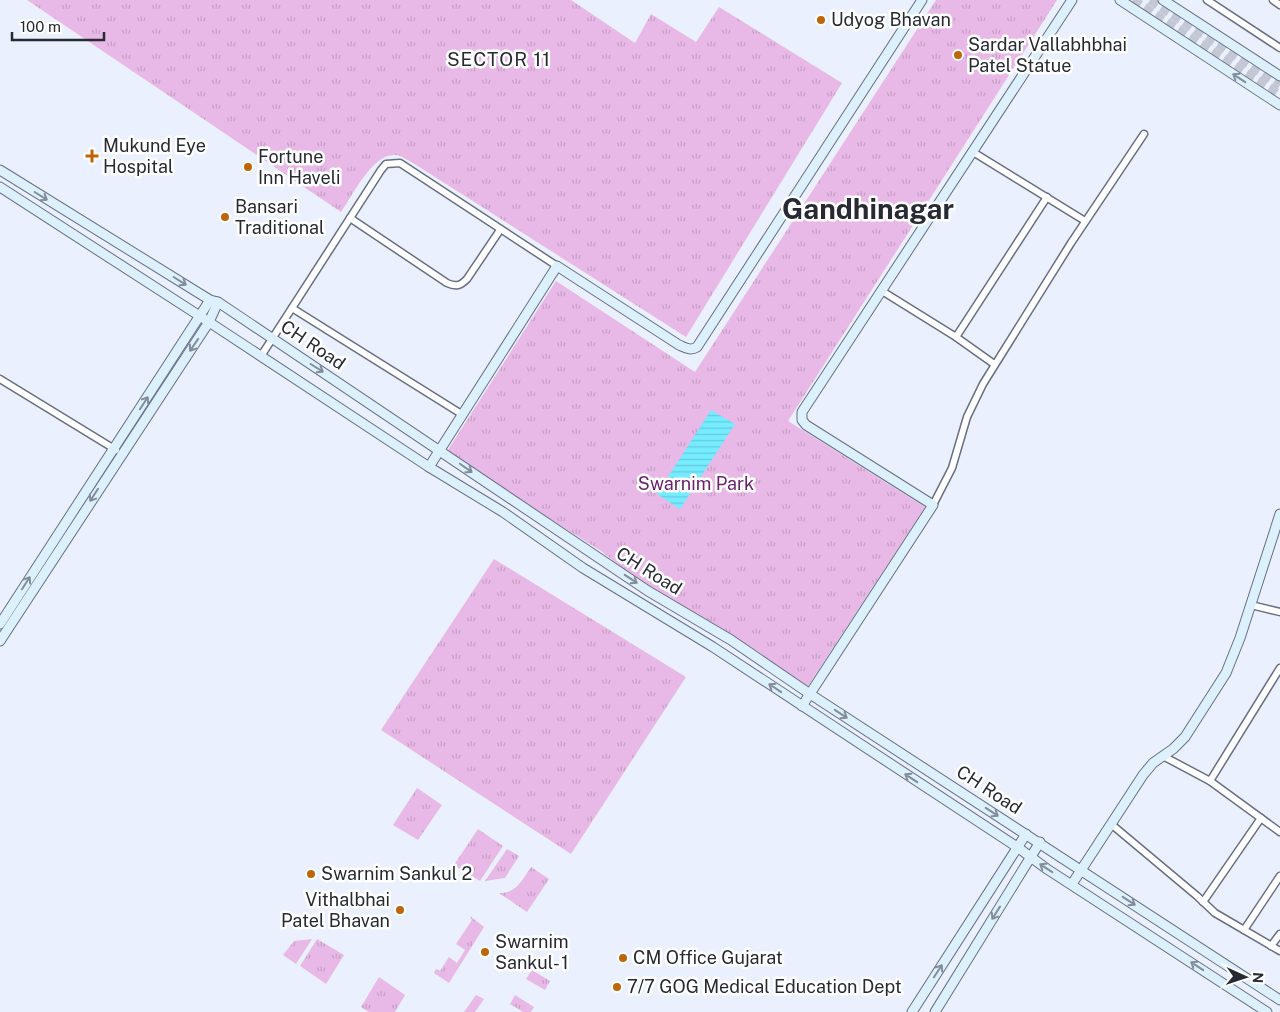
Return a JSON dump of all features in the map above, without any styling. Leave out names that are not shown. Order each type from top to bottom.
[{"type":"street","points":[[261,356],[381,170],[386,164],[394,163],[400,163],[679,345],[688,349],[697,347],[922,0]]},
{"type":"street","points":[[934,505],[806,425],[802,420],[802,412],[1072,0]]},
{"type":"street","points":[[1120,0],[1280,105]]},
{"type":"street","points":[[1163,0],[1173,3],[1280,76]]},
{"type":"street","points":[[1207,0],[1280,48]]},
{"type":"street","points":[[1273,0],[1280,5]]},
{"type":"street","points":[[802,706],[934,505],[952,468],[967,416],[994,364],[1085,221],[1144,134]]},
{"type":"street","points":[[973,152],[1085,221]]},
{"type":"street","name":"CH Road","points":[[0,170],[273,338],[640,585],[721,634],[1280,1000]]},
{"type":"street","name":"CH Road","points":[[0,187],[205,319],[429,467],[503,512],[583,568],[713,647],[1017,847],[1030,858],[1267,1012]]},
{"type":"street","points":[[956,337],[1047,197]]},
{"type":"street","points":[[350,218],[447,283],[456,286],[467,279],[500,230]]},
{"type":"street","points":[[429,467],[557,266]]},
{"type":"street","points":[[882,291],[956,337],[994,364]]},
{"type":"street","points":[[0,624],[118,451],[205,319],[214,301]]},
{"type":"street","points":[[292,308],[462,415]]},
{"type":"street","points":[[0,378],[118,451]]},
{"type":"street","points":[[0,641],[118,451]]},
{"type":"street","points":[[1072,884],[1144,774],[1153,763],[1186,737],[1226,673],[1251,605],[1280,514]]},
{"type":"street","points":[[1251,605],[1280,612]]},
{"type":"street","points":[[1210,781],[1280,668]]},
{"type":"street","points":[[1163,756],[1210,781],[1280,832]]},
{"type":"street","points":[[1203,902],[1262,818]]},
{"type":"street","points":[[1111,824],[1215,913],[1280,951]]},
{"type":"street","points":[[912,1012],[1026,834]]},
{"type":"street","points":[[934,1012],[1040,842]]},
{"type":"street","points":[[1244,930],[1280,876]]},
{"type":"street","points":[[1271,946],[1280,934]]},
{"type":"green space","points":[[27,0],[571,0],[635,43],[651,14],[696,42],[719,7],[842,83],[686,337],[400,156],[387,156],[371,168],[341,212]]},
{"type":"green space","name":"Swarnim Park","points":[[936,0],[1057,0],[788,421],[925,507],[808,686],[638,580],[601,551],[446,453],[556,281],[695,372]]},
{"type":"green space","points":[[494,559],[686,677],[571,854],[381,730]]},
{"type":"green space","points":[[417,788],[442,805],[418,840],[393,825]]},
{"type":"green space","points":[[478,829],[503,846],[480,881],[454,865]]},
{"type":"green space","points":[[507,849],[519,856],[505,878],[485,881]]},
{"type":"green space","points":[[531,867],[549,879],[527,912],[499,893],[515,888]]},
{"type":"green space","points":[[470,916],[484,927],[449,983],[434,973],[436,969],[440,971],[449,957],[457,963],[465,950],[456,944],[472,920]]},
{"type":"green space","points":[[312,939],[296,964],[283,955],[294,941]]},
{"type":"green space","points":[[317,939],[344,955],[326,984],[300,966]]},
{"type":"green space","points":[[532,970],[550,981],[545,990],[526,979]]},
{"type":"green space","points":[[379,977],[405,995],[395,1012],[369,1012],[361,1007]]},
{"type":"green space","points":[[476,995],[484,999],[475,1012],[464,1012]]},
{"type":"green space","points":[[515,995],[534,1007],[531,1012],[523,1012],[510,1004]]},
{"type":"water","points":[[711,410],[735,424],[680,509],[657,494]]},
{"type":"tunnel","points":[[1133,0],[1280,95]]},
{"type":"tunnel","points":[[1150,0],[1280,85]]},
{"type":"place","name":"Udyog Bhavan","points":[[821,20]]},
{"type":"place","name":"Sardar Vallabhbhai Patel Statue","points":[[958,55]]},
{"type":"place","name":"Mukund Eye Hospital","points":[[92,156]]},
{"type":"place","name":"Fortune Inn Haveli","points":[[248,167]]},
{"type":"place","name":"Bansari Traditional","points":[[225,217]]},
{"type":"place","name":"Swarnim Sankul 2","points":[[311,874]]},
{"type":"place","name":"Vithalbhai Patel Bhavan","points":[[400,910]]},
{"type":"place","name":"Swarnim Sankul- 1","points":[[485,952]]},
{"type":"place","name":"CM Office Gujarat","points":[[623,958]]},
{"type":"place","name":"7/7 GOG Medical Education Dept","points":[[617,987]]},
{"type":"district","name":"SECTOR 11","points":[[499,59]]},
{"type":"district","name":"Gandhinagar","points":[[868,209]]}]
